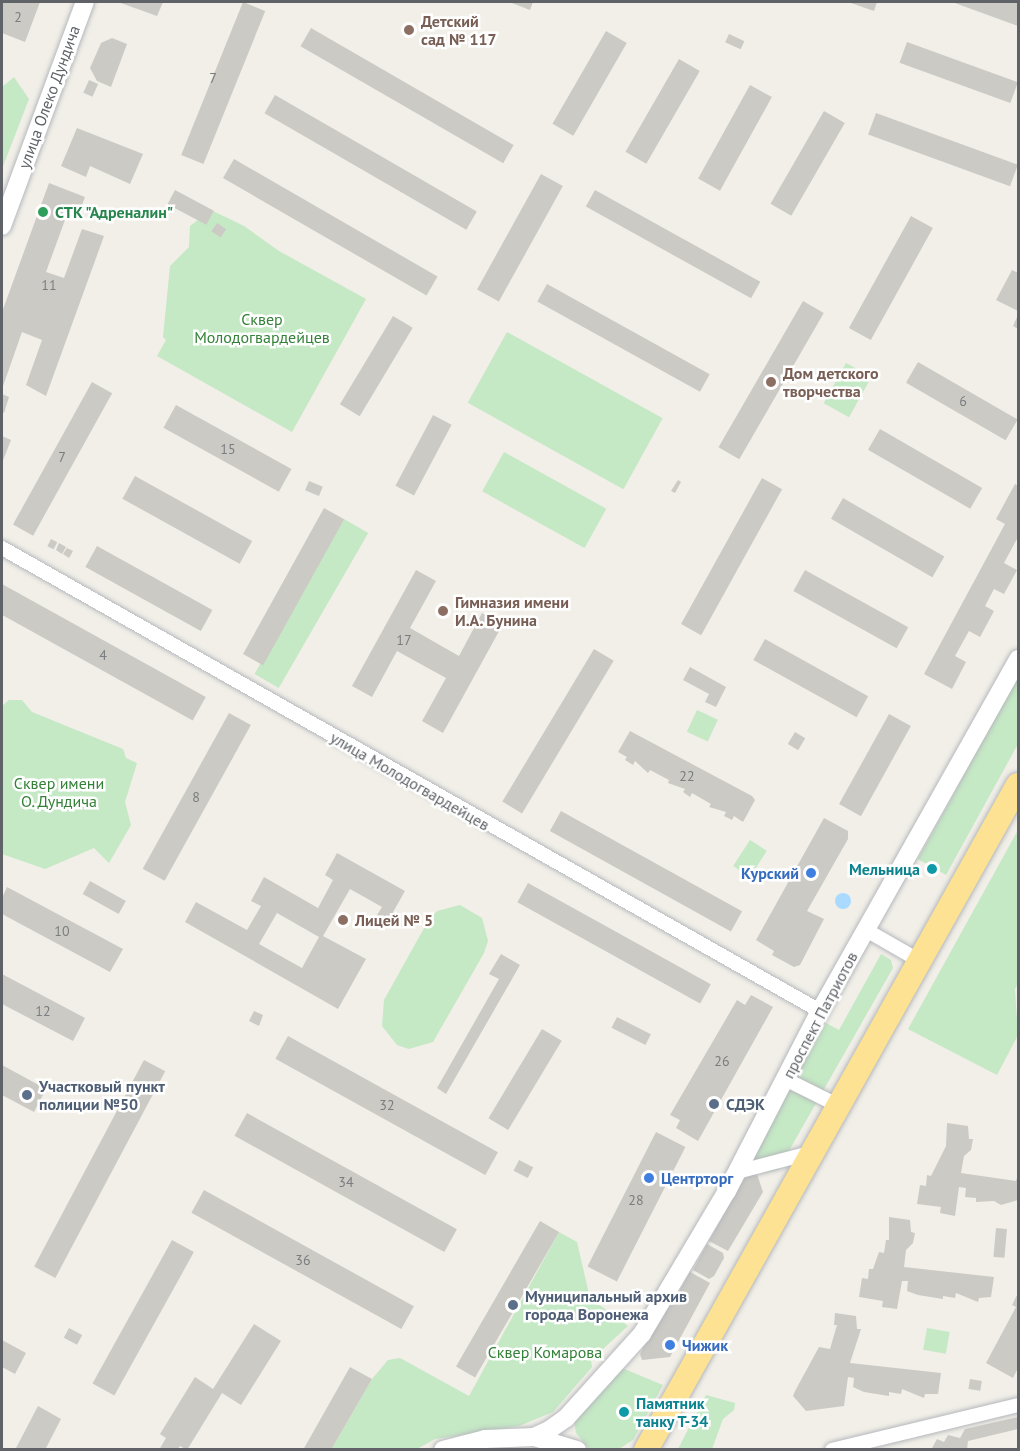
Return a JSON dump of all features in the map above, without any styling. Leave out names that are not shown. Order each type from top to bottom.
[{"type":"highway","points":[[646,1449],[1018,785]]},
{"type":"street","name":"улица Олеко Дундича","points":[[2,226],[85,2]]},
{"type":"street","name":"улица Молодогвардейцев","points":[[2,548],[820,1011]]},
{"type":"street","name":"проспект Патриотов","points":[[443,1449],[485,1439],[538,1443],[566,1418],[642,1334],[737,1172],[820,1011],[1018,659]]},
{"type":"street","points":[[866,930],[920,961]]},
{"type":"street","points":[[785,1079],[839,1106]]},
{"type":"street","points":[[737,1172],[814,1152]]},
{"type":"street","points":[[832,1449],[1018,1405]]},
{"type":"street","points":[[538,1443],[555,1449]]},
{"type":"street","points":[[538,1443],[577,1449]]},
{"type":"green space","points":[[14,77],[29,99],[2,169],[2,87]]},
{"type":"green space","name":"Сквер Молодогвардейцев","points":[[211,210],[244,226],[279,251],[366,299],[292,432],[157,356],[166,340],[163,337],[170,266],[189,247],[190,226]]},
{"type":"green space","points":[[507,332],[663,418],[623,489],[468,403]]},
{"type":"green space","points":[[846,363],[871,377],[849,417],[824,403]]},
{"type":"green space","points":[[504,452],[606,509],[585,548],[482,491]]},
{"type":"green space","points":[[344,519],[368,533],[279,688],[254,674]]},
{"type":"green space","points":[[1018,677],[1018,744],[946,875],[918,859]]},
{"type":"green space","name":"Сквер имени О. Дундича","points":[[9,700],[22,700],[32,712],[123,749],[126,758],[137,763],[125,802],[131,825],[109,863],[94,848],[45,869],[2,854],[2,706]]},
{"type":"green space","points":[[697,710],[718,720],[708,741],[687,732]]},
{"type":"green space","points":[[1018,830],[1018,983],[1015,989],[1018,1035],[997,1075],[908,1029]]},
{"type":"green space","points":[[750,840],[767,851],[750,877],[733,866]]},
{"type":"green space","points":[[460,905],[482,918],[488,941],[484,953],[433,1042],[409,1049],[397,1045],[382,1026],[384,1000],[428,921],[437,911]]},
{"type":"green space","points":[[881,954],[891,960],[893,968],[778,1170],[739,1178],[826,1023],[839,1030]]},
{"type":"green space","name":"Сквер Комарова","points":[[559,1232],[577,1242],[590,1298],[628,1326],[591,1360],[592,1367],[553,1412],[519,1426],[435,1439],[417,1449],[331,1450],[372,1379],[388,1360],[400,1358],[469,1396]]},
{"type":"green space","points":[[927,1328],[950,1332],[946,1354],[923,1350]]},
{"type":"green space","points":[[622,1368],[663,1385],[633,1440],[619,1449],[589,1449],[576,1433],[574,1421]]},
{"type":"green space","points":[[706,1395],[735,1403],[734,1410],[723,1419],[712,1449],[678,1449]]},
{"type":"water","points":[[843,893],[849,895],[851,901],[849,907],[843,909],[837,907],[835,901],[837,895]]},
{"type":"building","points":[[2,2],[40,2],[25,42],[2,33]]},
{"type":"building","points":[[118,2],[163,2],[157,16]]},
{"type":"building","points":[[243,2],[265,11],[203,164],[181,155]]},
{"type":"building","points":[[509,2],[533,2],[530,10]]},
{"type":"building","points":[[848,2],[877,2],[874,11]]},
{"type":"building","points":[[952,2],[1018,2],[1018,26]]},
{"type":"building","points":[[311,28],[514,145],[503,163],[300,46]]},
{"type":"building","points":[[606,31],[627,43],[573,136],[552,124]]},
{"type":"building","points":[[729,34],[744,41],[741,49],[725,42]]},
{"type":"building","points":[[112,38],[127,44],[111,87],[97,81],[90,68],[101,43]]},
{"type":"building","points":[[907,42],[1018,82],[1010,103],[899,63]]},
{"type":"building","points":[[679,59],[700,71],[646,164],[626,152]]},
{"type":"building","points":[[89,80],[98,84],[92,97],[83,93]]},
{"type":"building","points":[[750,85],[772,97],[720,191],[698,179]]},
{"type":"building","points":[[275,95],[477,212],[466,230],[264,113]]},
{"type":"building","points":[[824,111],[845,123],[791,216],[770,204]]},
{"type":"building","points":[[876,113],[1018,165],[1010,186],[868,135]]},
{"type":"building","points":[[77,128],[143,154],[130,184],[90,166],[86,177],[61,166]]},
{"type":"building","points":[[234,159],[438,276],[427,296],[223,178]]},
{"type":"building","points":[[541,174],[563,186],[499,302],[477,289]]},
{"type":"building","points":[[49,183],[85,197],[79,213],[69,209],[46,272],[64,278],[82,229],[104,236],[46,396],[26,385],[42,340],[22,332],[2,389],[2,312]]},
{"type":"building","points":[[175,190],[214,211],[206,225],[167,204]]},
{"type":"building","points":[[595,190],[760,282],[751,298],[586,207]]},
{"type":"building","points":[[911,216],[933,228],[871,340],[849,328]]},
{"type":"building","points":[[217,223],[226,229],[221,237],[211,231]]},
{"type":"building","points":[[1012,270],[1018,273],[1018,311],[996,300]]},
{"type":"building","points":[[547,284],[710,374],[700,392],[537,301]]},
{"type":"building","points":[[803,301],[824,313],[739,459],[718,447]]},
{"type":"building","points":[[1018,315],[1018,329],[1013,326]]},
{"type":"building","points":[[393,316],[413,328],[360,416],[340,404]]},
{"type":"building","points":[[918,362],[1018,420],[1006,440],[906,383]]},
{"type":"building","points":[[92,382],[112,393],[33,536],[13,525]]},
{"type":"building","points":[[2,394],[9,397],[4,413],[2,412]]},
{"type":"building","points":[[176,405],[291,469],[279,492],[163,428]]},
{"type":"building","points":[[433,415],[452,425],[414,495],[395,486]]},
{"type":"building","points":[[880,429],[982,488],[970,509],[868,450]]},
{"type":"building","points":[[2,436],[11,440],[2,463]]},
{"type":"building","points":[[135,476],[252,541],[240,564],[122,499]]},
{"type":"building","points":[[762,478],[782,489],[701,635],[681,624]]},
{"type":"building","points":[[678,480],[681,482],[675,493],[671,491]]},
{"type":"building","points":[[309,481],[323,487],[319,496],[305,490]]},
{"type":"building","points":[[1015,484],[1018,486],[1018,537],[1004,563],[1017,570],[1004,594],[994,589],[985,606],[994,611],[980,637],[969,631],[955,656],[966,662],[952,689],[924,674],[1005,524],[996,519]]},
{"type":"building","points":[[843,498],[944,556],[932,577],[831,519]]},
{"type":"building","points":[[324,508],[344,519],[263,665],[243,654]]},
{"type":"building","points":[[51,539],[57,542],[54,549],[47,546]]},
{"type":"building","points":[[59,543],[66,547],[62,554],[56,550]]},
{"type":"building","points":[[97,546],[212,610],[201,631],[85,567]]},
{"type":"building","points":[[67,548],[73,551],[69,558],[63,554]]},
{"type":"building","points":[[416,570],[436,581],[410,628],[459,656],[482,613],[503,624],[443,733],[422,721],[446,678],[397,651],[372,697],[352,686]]},
{"type":"building","points":[[805,570],[908,627],[897,648],[793,591]]},
{"type":"building","points":[[2,584],[206,697],[193,721],[2,615]]},
{"type":"building","points":[[765,639],[868,696],[857,717],[753,660]]},
{"type":"building","points":[[594,649],[614,661],[522,813],[502,802]]},
{"type":"building","points":[[690,667],[726,687],[716,707],[705,702],[709,694],[683,680]]},
{"type":"building","points":[[229,713],[251,725],[165,881],[143,869]]},
{"type":"building","points":[[889,714],[911,726],[861,816],[839,804]]},
{"type":"building","points":[[630,731],[752,796],[755,800],[743,822],[734,816],[732,820],[724,816],[726,812],[709,807],[711,804],[692,793],[690,797],[683,792],[685,789],[668,783],[669,780],[650,770],[648,773],[635,761],[633,765],[625,760],[627,757],[618,752]]},
{"type":"building","points":[[795,732],[805,738],[798,750],[788,744]]},
{"type":"building","points":[[561,811],[742,911],[731,931],[550,831]]},
{"type":"building","points":[[824,818],[848,831],[848,839],[807,911],[824,919],[800,965],[794,967],[772,955],[774,951],[756,940]]},
{"type":"building","points":[[337,853],[405,891],[388,921],[377,915],[382,907],[350,889],[323,936],[366,959],[338,1009],[185,922],[196,902],[247,930],[261,906],[251,901],[264,877],[318,908],[333,880],[325,875]],"holes":[[[277,913],[319,937],[302,968],[259,944]]]},
{"type":"building","points":[[90,881],[126,901],[119,914],[83,894]]},
{"type":"building","points":[[528,883],[711,984],[700,1004],[517,902]]},
{"type":"building","points":[[7,887],[123,949],[110,972],[2,914],[2,898]]},
{"type":"building","points":[[501,954],[520,965],[446,1094],[437,1088],[499,979],[489,974]]},
{"type":"building","points":[[2,974],[85,1018],[73,1041],[2,1004]]},
{"type":"building","points":[[751,995],[773,1007],[698,1141],[676,1128],[680,1120],[670,1115],[737,1000],[745,1005]]},
{"type":"building","points":[[254,1011],[263,1015],[259,1026],[249,1021]]},
{"type":"building","points":[[617,1017],[651,1034],[645,1045],[612,1028]]},
{"type":"building","points":[[542,1029],[562,1041],[508,1130],[488,1118]]},
{"type":"building","points":[[288,1036],[498,1152],[485,1175],[275,1059]]},
{"type":"building","points":[[144,1060],[165,1071],[55,1278],[34,1267]]},
{"type":"building","points":[[2,1065],[46,1089],[34,1112],[2,1095]]},
{"type":"building","points":[[247,1113],[457,1229],[444,1252],[234,1136]]},
{"type":"building","points":[[947,1123],[968,1126],[969,1139],[973,1139],[971,1150],[964,1156],[961,1173],[1016,1181],[1018,1175],[1018,1200],[1001,1205],[994,1201],[976,1202],[976,1198],[965,1197],[966,1188],[959,1187],[955,1216],[940,1213],[941,1207],[917,1204],[920,1185],[926,1186],[927,1175],[931,1176],[946,1146]]},
{"type":"building","points":[[656,1132],[685,1147],[617,1282],[587,1267]]},
{"type":"building","points":[[519,1160],[533,1167],[528,1178],[514,1171]]},
{"type":"building","points":[[757,1174],[763,1192],[728,1251],[709,1241],[733,1197],[735,1179]]},
{"type":"building","points":[[204,1190],[414,1306],[401,1329],[191,1213]]},
{"type":"building","points":[[889,1217],[910,1220],[911,1232],[915,1233],[913,1243],[906,1250],[904,1267],[994,1277],[991,1297],[979,1298],[978,1302],[956,1293],[955,1298],[943,1296],[943,1299],[918,1295],[907,1291],[908,1281],[902,1281],[897,1309],[882,1307],[883,1301],[859,1297],[862,1278],[868,1279],[869,1269],[873,1269],[879,1252],[884,1253],[886,1240],[889,1240]]},
{"type":"building","points":[[540,1221],[559,1232],[475,1377],[456,1366]]},
{"type":"building","points":[[996,1228],[1007,1229],[1004,1258],[993,1257]]},
{"type":"building","points":[[172,1240],[194,1252],[114,1396],[92,1383]]},
{"type":"building","points":[[707,1244],[723,1253],[724,1258],[714,1276],[709,1279],[693,1270]]},
{"type":"building","points":[[690,1272],[710,1283],[670,1357],[642,1360],[640,1354],[666,1303],[671,1306]]},
{"type":"building","points":[[1018,1293],[1018,1368],[1013,1378],[986,1363],[1016,1307],[1012,1305]]},
{"type":"building","points":[[835,1313],[856,1316],[857,1329],[861,1329],[850,1363],[941,1373],[938,1394],[925,1394],[924,1398],[902,1389],[901,1394],[889,1392],[889,1396],[864,1392],[853,1387],[854,1378],[848,1377],[844,1406],[806,1411],[793,1396],[819,1347],[830,1349],[837,1325],[834,1325]]},
{"type":"building","points":[[254,1324],[281,1341],[241,1405],[222,1393],[187,1450],[180,1446],[177,1450],[159,1450],[166,1438],[160,1434],[195,1377],[213,1389]]},
{"type":"building","points":[[69,1328],[82,1335],[77,1345],[64,1338]]},
{"type":"building","points":[[2,1340],[26,1353],[15,1374],[2,1367]]},
{"type":"building","points":[[350,1367],[372,1379],[331,1450],[303,1450]]},
{"type":"building","points":[[970,1379],[982,1381],[980,1391],[968,1389]]},
{"type":"building","points":[[38,1406],[61,1419],[45,1450],[15,1450]]},
{"type":"building","points":[[1018,1417],[1018,1429],[968,1441],[967,1450],[931,1450],[937,1439],[944,1442],[948,1435],[960,1438],[965,1429]]},
{"type":"place","name":"Детский сад № 117","points":[[409,30]]},
{"type":"place","name":"СТК \"Адреналин\"","points":[[43,212]]},
{"type":"place","name":"Дом детского творчества","points":[[771,382]]},
{"type":"place","name":"Гимназия имени И.А. Бунина","points":[[443,611]]},
{"type":"place","name":"Мельница","points":[[932,869]]},
{"type":"place","name":"Курский","points":[[811,873]]},
{"type":"place","name":"Лицей № 5","points":[[343,920]]},
{"type":"place","name":"Участковый пункт полиции №50","points":[[27,1095]]},
{"type":"place","name":"СДЭК","points":[[714,1104]]},
{"type":"place","name":"Центрторг","points":[[649,1178]]},
{"type":"place","name":"Муниципальный архив города Воронежа","points":[[513,1305]]},
{"type":"place","name":"Чижик","points":[[670,1345]]},
{"type":"place","name":"Памятник танку Т-34","points":[[624,1412]]}]
